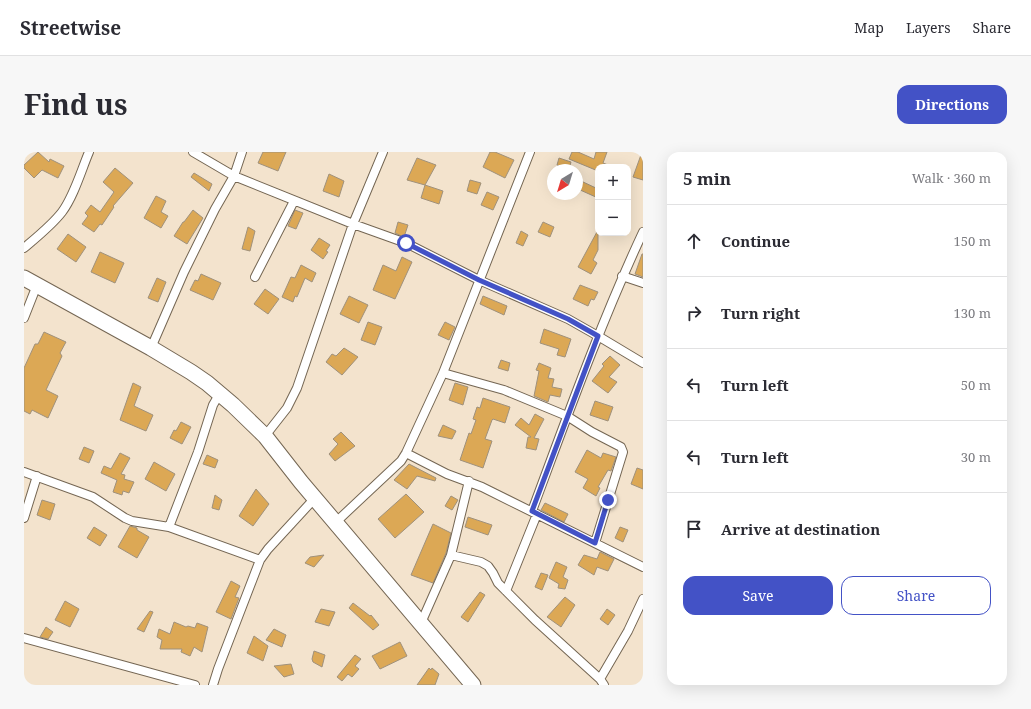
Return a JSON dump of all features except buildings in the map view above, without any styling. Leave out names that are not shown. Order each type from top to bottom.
[{"type":"highway","points":[[30,282],[151,348],[191,372],[220,393],[264,436],[374,569],[422,623],[467,682]]},
{"type":"street","points":[[24,248],[39,236],[62,212],[69,201],[89,152]]},
{"type":"street","points":[[193,152],[234,176],[353,224],[406,243],[479,280],[568,319],[643,363]]},
{"type":"street","points":[[151,348],[184,272],[215,209],[234,176],[242,152]]},
{"type":"street","points":[[264,436],[287,408],[297,388],[353,224],[383,152]]},
{"type":"street","points":[[336,522],[401,460],[406,453],[443,373],[530,152]]},
{"type":"street","points":[[255,277],[294,201]]},
{"type":"street","points":[[506,591],[567,416],[622,276],[643,232]]},
{"type":"street","points":[[622,276],[643,283]]},
{"type":"street","points":[[24,318],[30,282]]},
{"type":"street","points":[[443,373],[504,390],[567,416],[592,432],[621,447],[623,452],[595,543]]},
{"type":"street","points":[[169,527],[198,452],[213,405],[220,393]]},
{"type":"street","points":[[406,453],[447,474],[469,481],[534,512],[643,567]]},
{"type":"street","points":[[24,472],[93,497],[124,518],[132,521],[169,527],[260,560]]},
{"type":"street","points":[[24,518],[37,476]]},
{"type":"street","points":[[422,623],[451,556],[469,481]]},
{"type":"street","points":[[213,685],[260,560],[268,549],[315,498]]},
{"type":"street","points":[[451,556],[481,562],[488,566],[498,583],[535,620],[602,682],[643,599]]},
{"type":"street","points":[[24,638],[195,685]]},
{"type":"route","points":[[406,243],[479,280],[568,319],[598,336],[532,511],[595,543],[608,500]]}]
